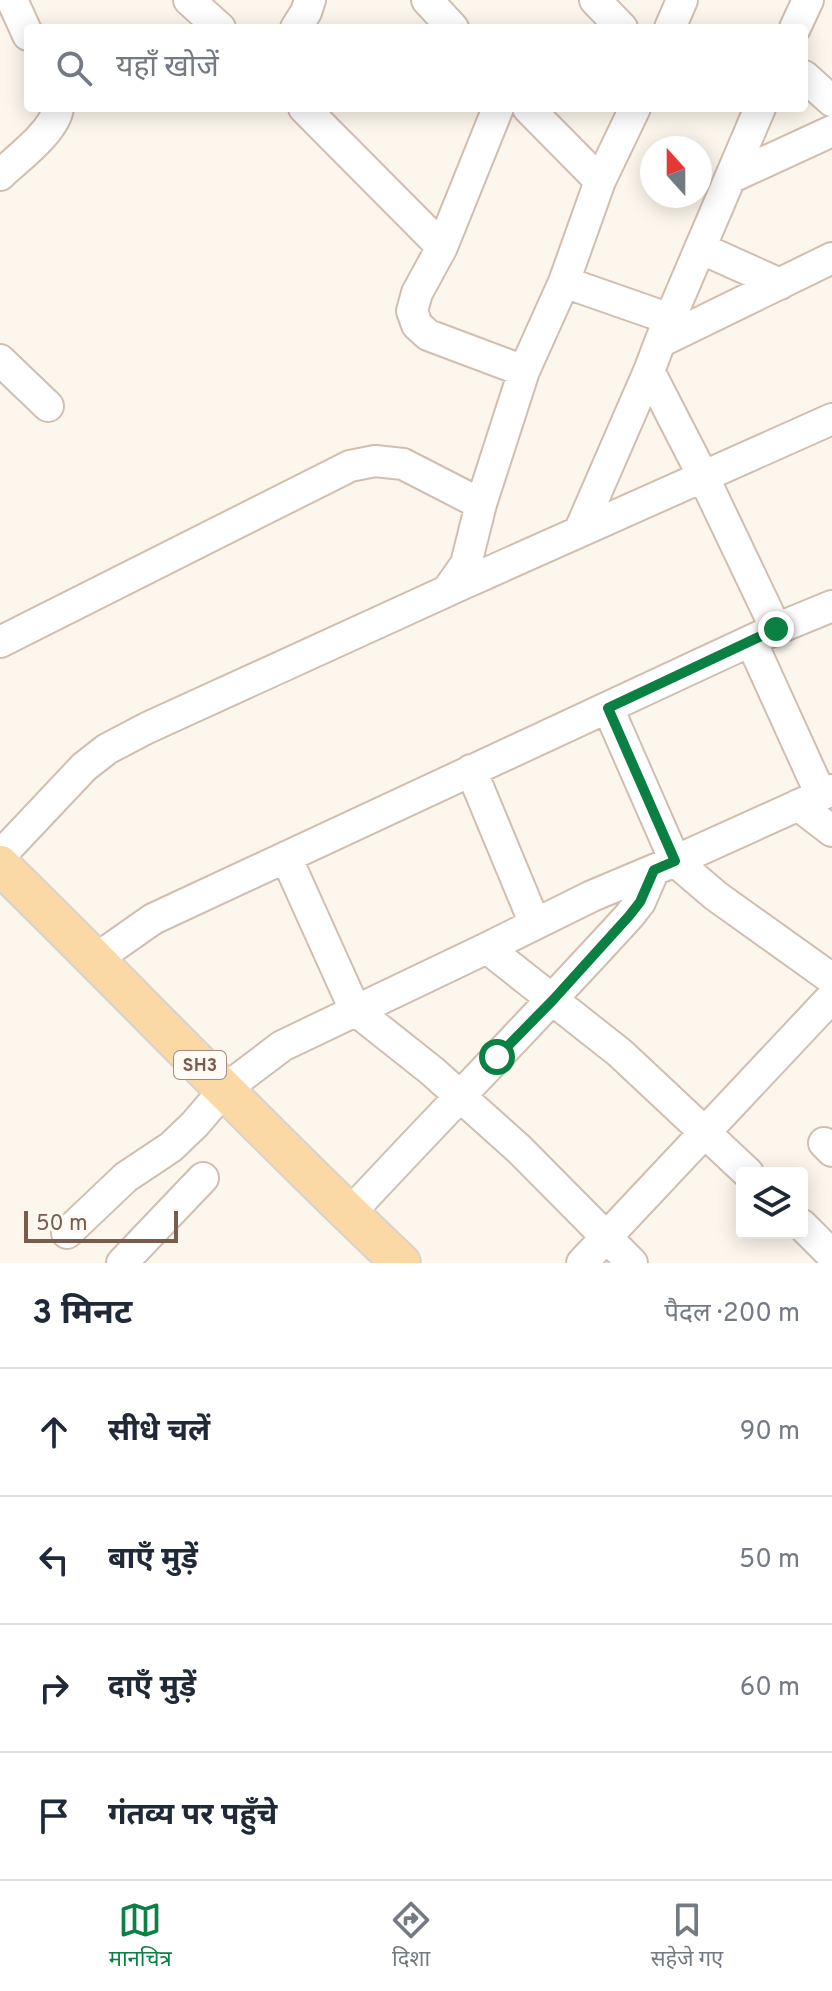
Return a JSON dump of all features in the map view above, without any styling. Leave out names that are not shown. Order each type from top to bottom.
[{"type":"main road","name":"SH3","points":[[0,865],[401,1263]]},
{"type":"street","points":[[12,0],[24,26]]},
{"type":"street","points":[[189,0],[216,24]]},
{"type":"street","points":[[298,24],[310,0]]},
{"type":"street","points":[[427,0],[449,24]]},
{"type":"street","points":[[595,0],[618,24]]},
{"type":"street","points":[[672,24],[682,0]]},
{"type":"street","points":[[797,24],[808,0]]},
{"type":"street","points":[[808,80],[832,101]]},
{"type":"street","points":[[0,175],[52,125],[58,112]]},
{"type":"street","points":[[308,112],[442,247]]},
{"type":"street","points":[[496,112],[442,247],[417,293],[412,311],[417,325],[428,335],[524,371]]},
{"type":"street","points":[[532,112],[600,181]]},
{"type":"street","points":[[447,591],[466,564],[481,504],[524,371],[564,282],[600,181],[633,112]]},
{"type":"street","points":[[579,532],[758,112]]},
{"type":"street","points":[[730,178],[832,131]]},
{"type":"street","points":[[700,248],[780,284]]},
{"type":"street","points":[[564,282],[665,331],[780,284],[832,258]]},
{"type":"street","points":[[0,360],[48,406]]},
{"type":"street","points":[[649,371],[703,476],[763,635],[817,797],[832,831]]},
{"type":"street","points":[[0,856],[84,767],[107,749],[447,591],[832,419]]},
{"type":"street","points":[[0,642],[350,466],[375,461],[403,464],[481,504]]},
{"type":"street","points":[[96,959],[153,919],[763,635],[832,606]]},
{"type":"street","points":[[582,1263],[831,996],[716,896],[664,866],[608,708]]},
{"type":"street","points":[[471,770],[535,924]]},
{"type":"street","points":[[67,1233],[126,1177],[171,1147],[224,1090],[282,1046],[592,896],[817,797]]},
{"type":"street","points":[[286,857],[355,1010],[460,1095],[519,1149],[632,1263]]},
{"type":"street","points":[[349,1214],[553,1000],[640,902],[664,866]]},
{"type":"street","points":[[487,948],[620,1053],[742,1167]]},
{"type":"street","points":[[122,1263],[203,1178]]},
{"type":"street","points":[[808,1231],[832,1255]]},
{"type":"route","points":[[497,1057],[629,916],[640,902],[654,870],[675,861],[608,708],[776,629]]}]
